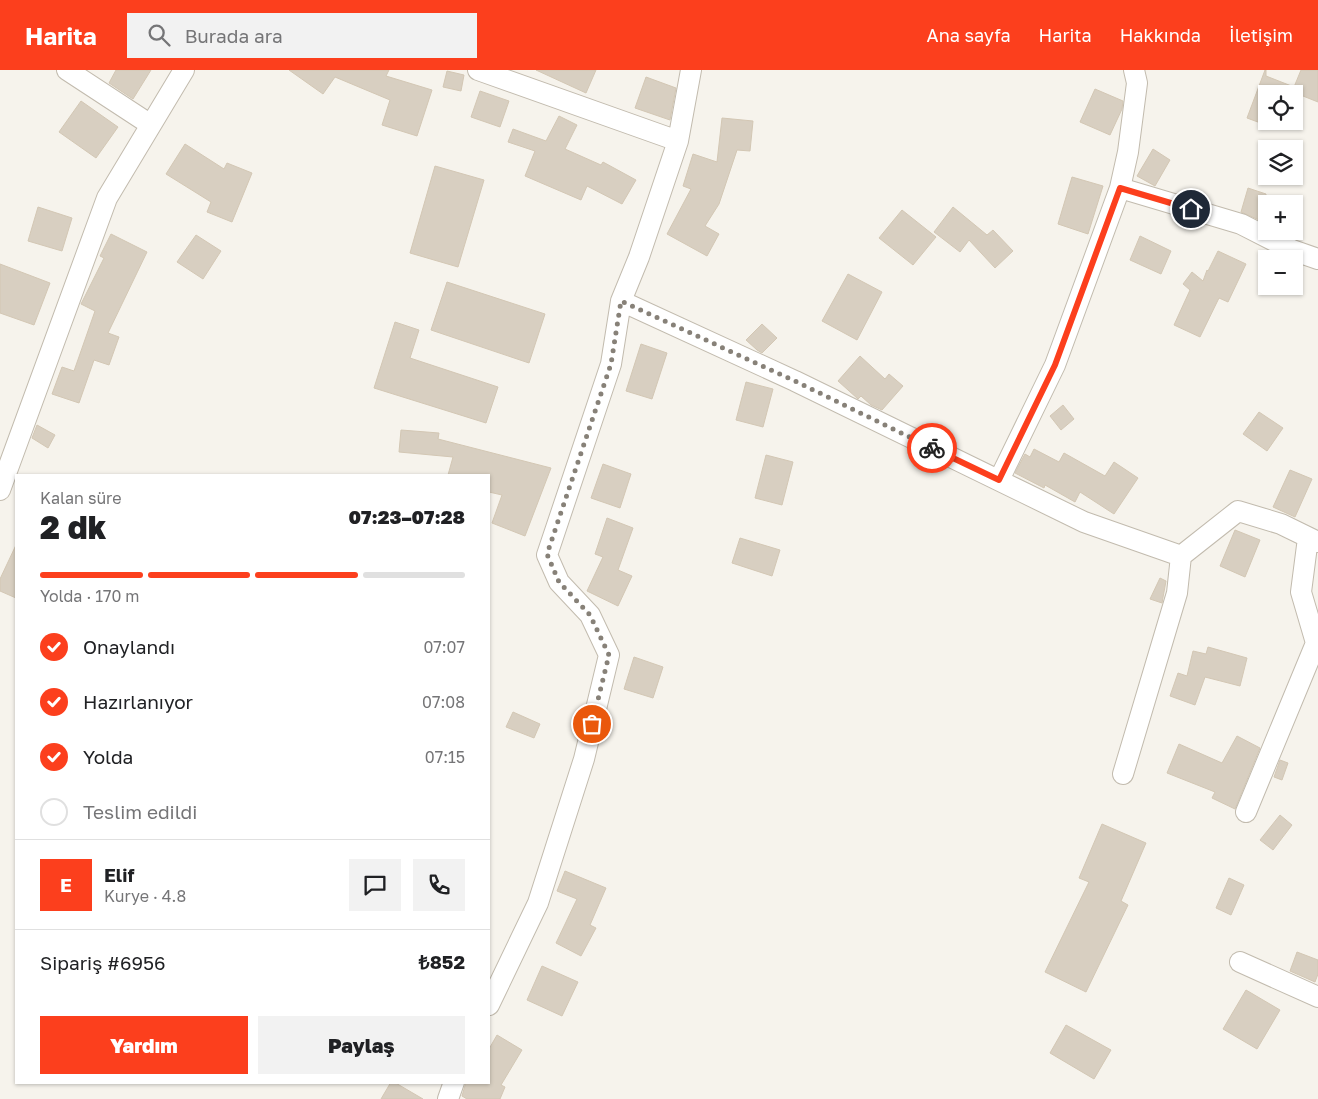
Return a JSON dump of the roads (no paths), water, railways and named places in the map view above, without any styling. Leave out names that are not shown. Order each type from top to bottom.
[{"type":"street","points":[[67,70],[150,125]]},
{"type":"street","points":[[0,490],[107,198],[184,70]]},
{"type":"street","points":[[478,70],[678,141]]},
{"type":"street","points":[[490,1003],[538,903],[584,759],[609,655],[590,615],[559,582],[547,554],[611,364],[621,301],[678,141],[691,70]]},
{"type":"street","points":[[999,480],[1055,365],[1120,188],[1128,152],[1137,83],[1134,70]]},
{"type":"street","points":[[1120,188],[1241,224],[1292,250],[1318,259]]},
{"type":"street","points":[[621,301],[795,381],[1084,522],[1181,556]]},
{"type":"street","points":[[1123,774],[1177,593],[1181,556],[1238,511],[1281,524],[1313,540],[1301,592],[1316,643],[1246,812]]},
{"type":"street","points":[[1240,962],[1318,997]]},
{"type":"street","points":[[448,1099],[453,1084]]}]
